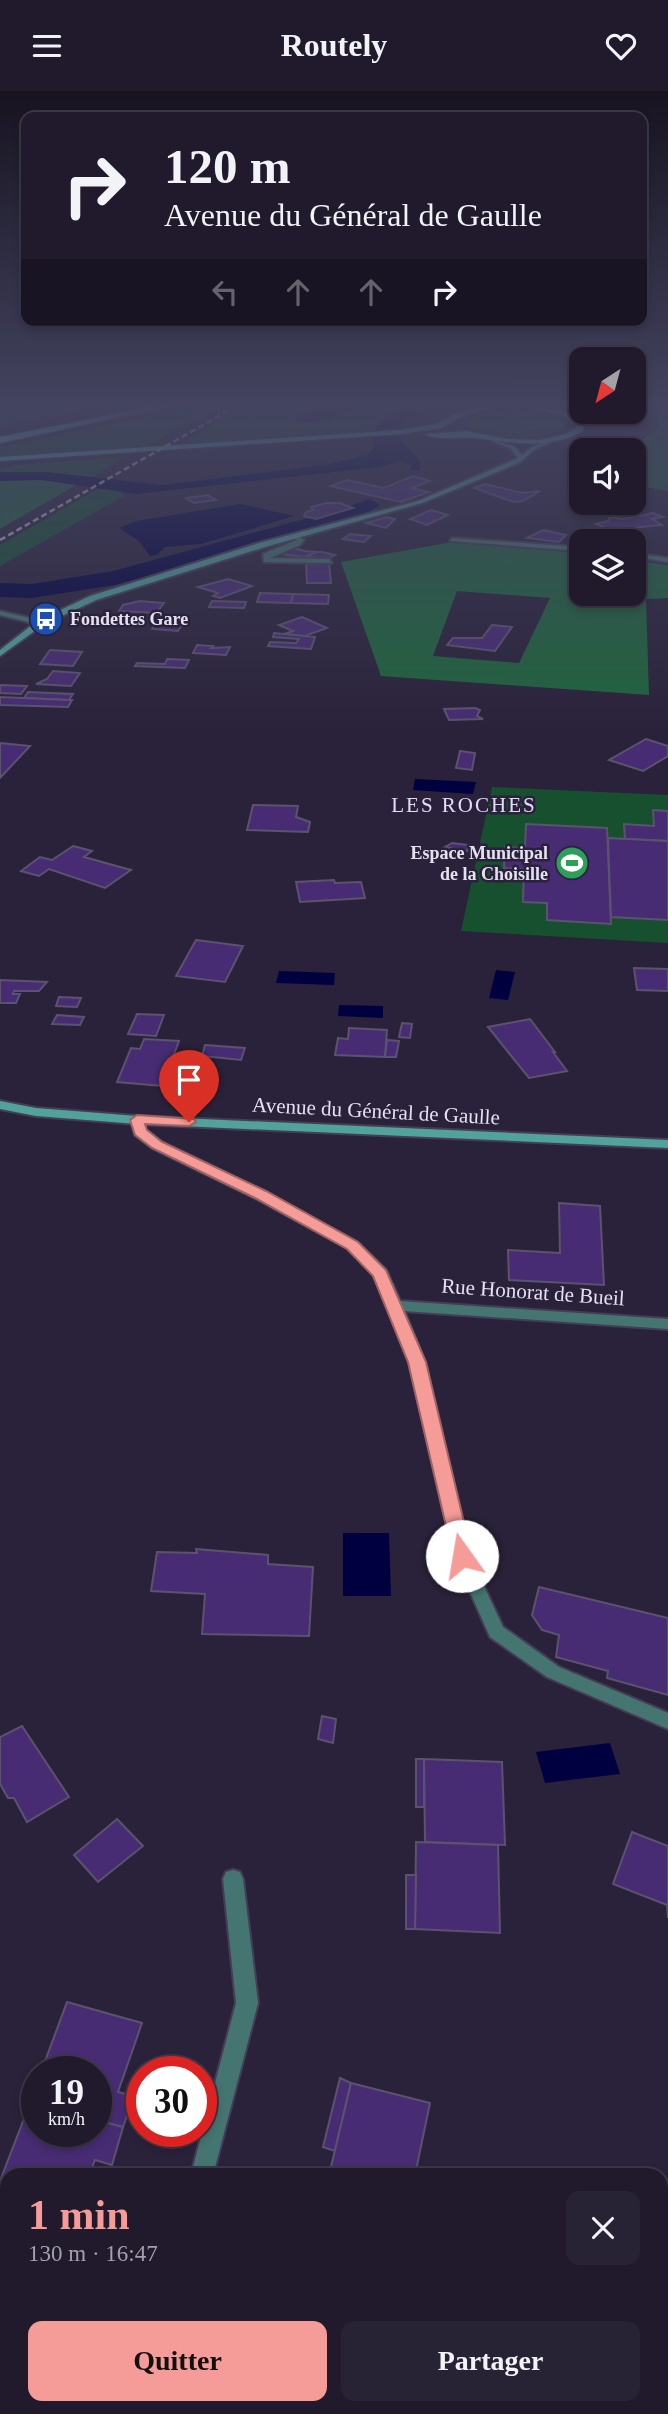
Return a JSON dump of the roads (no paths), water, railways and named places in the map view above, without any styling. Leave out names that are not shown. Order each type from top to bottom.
[{"type":"street","points":[[0,654],[40,622],[93,598],[295,535],[369,515]]},
{"type":"street","points":[[295,535],[300,540],[297,543],[266,557],[267,560],[329,561]]},
{"type":"street","points":[[452,540],[569,547]]},
{"type":"street","points":[[646,556],[668,559]]},
{"type":"street","points":[[0,613],[40,622]]},
{"type":"street","name":"Avenue du Général de Gaulle","points":[[0,1105],[36,1112],[137,1120],[668,1144]]},
{"type":"street","points":[[137,1120],[140,1132],[157,1145],[248,1189],[352,1245],[381,1273],[417,1362],[462,1556],[496,1632],[553,1672],[668,1721]]},
{"type":"street","name":"Rue Honorat de Bueil","points":[[395,1306],[668,1324]]},
{"type":"street","points":[[204,2168],[247,2003],[233,1879]]},
{"type":"waterway","points":[[0,590],[32,591],[115,578],[344,515]]},
{"type":"railway","points":[[0,540],[43,515]]},
{"type":"place","name":"Fondettes Gare","points":[[46,619]]},
{"type":"place","name":"Espace Municipal de la Choisille","points":[[572,863]]},
{"type":"district","name":"LES ROCHES","points":[[464,805]]}]
